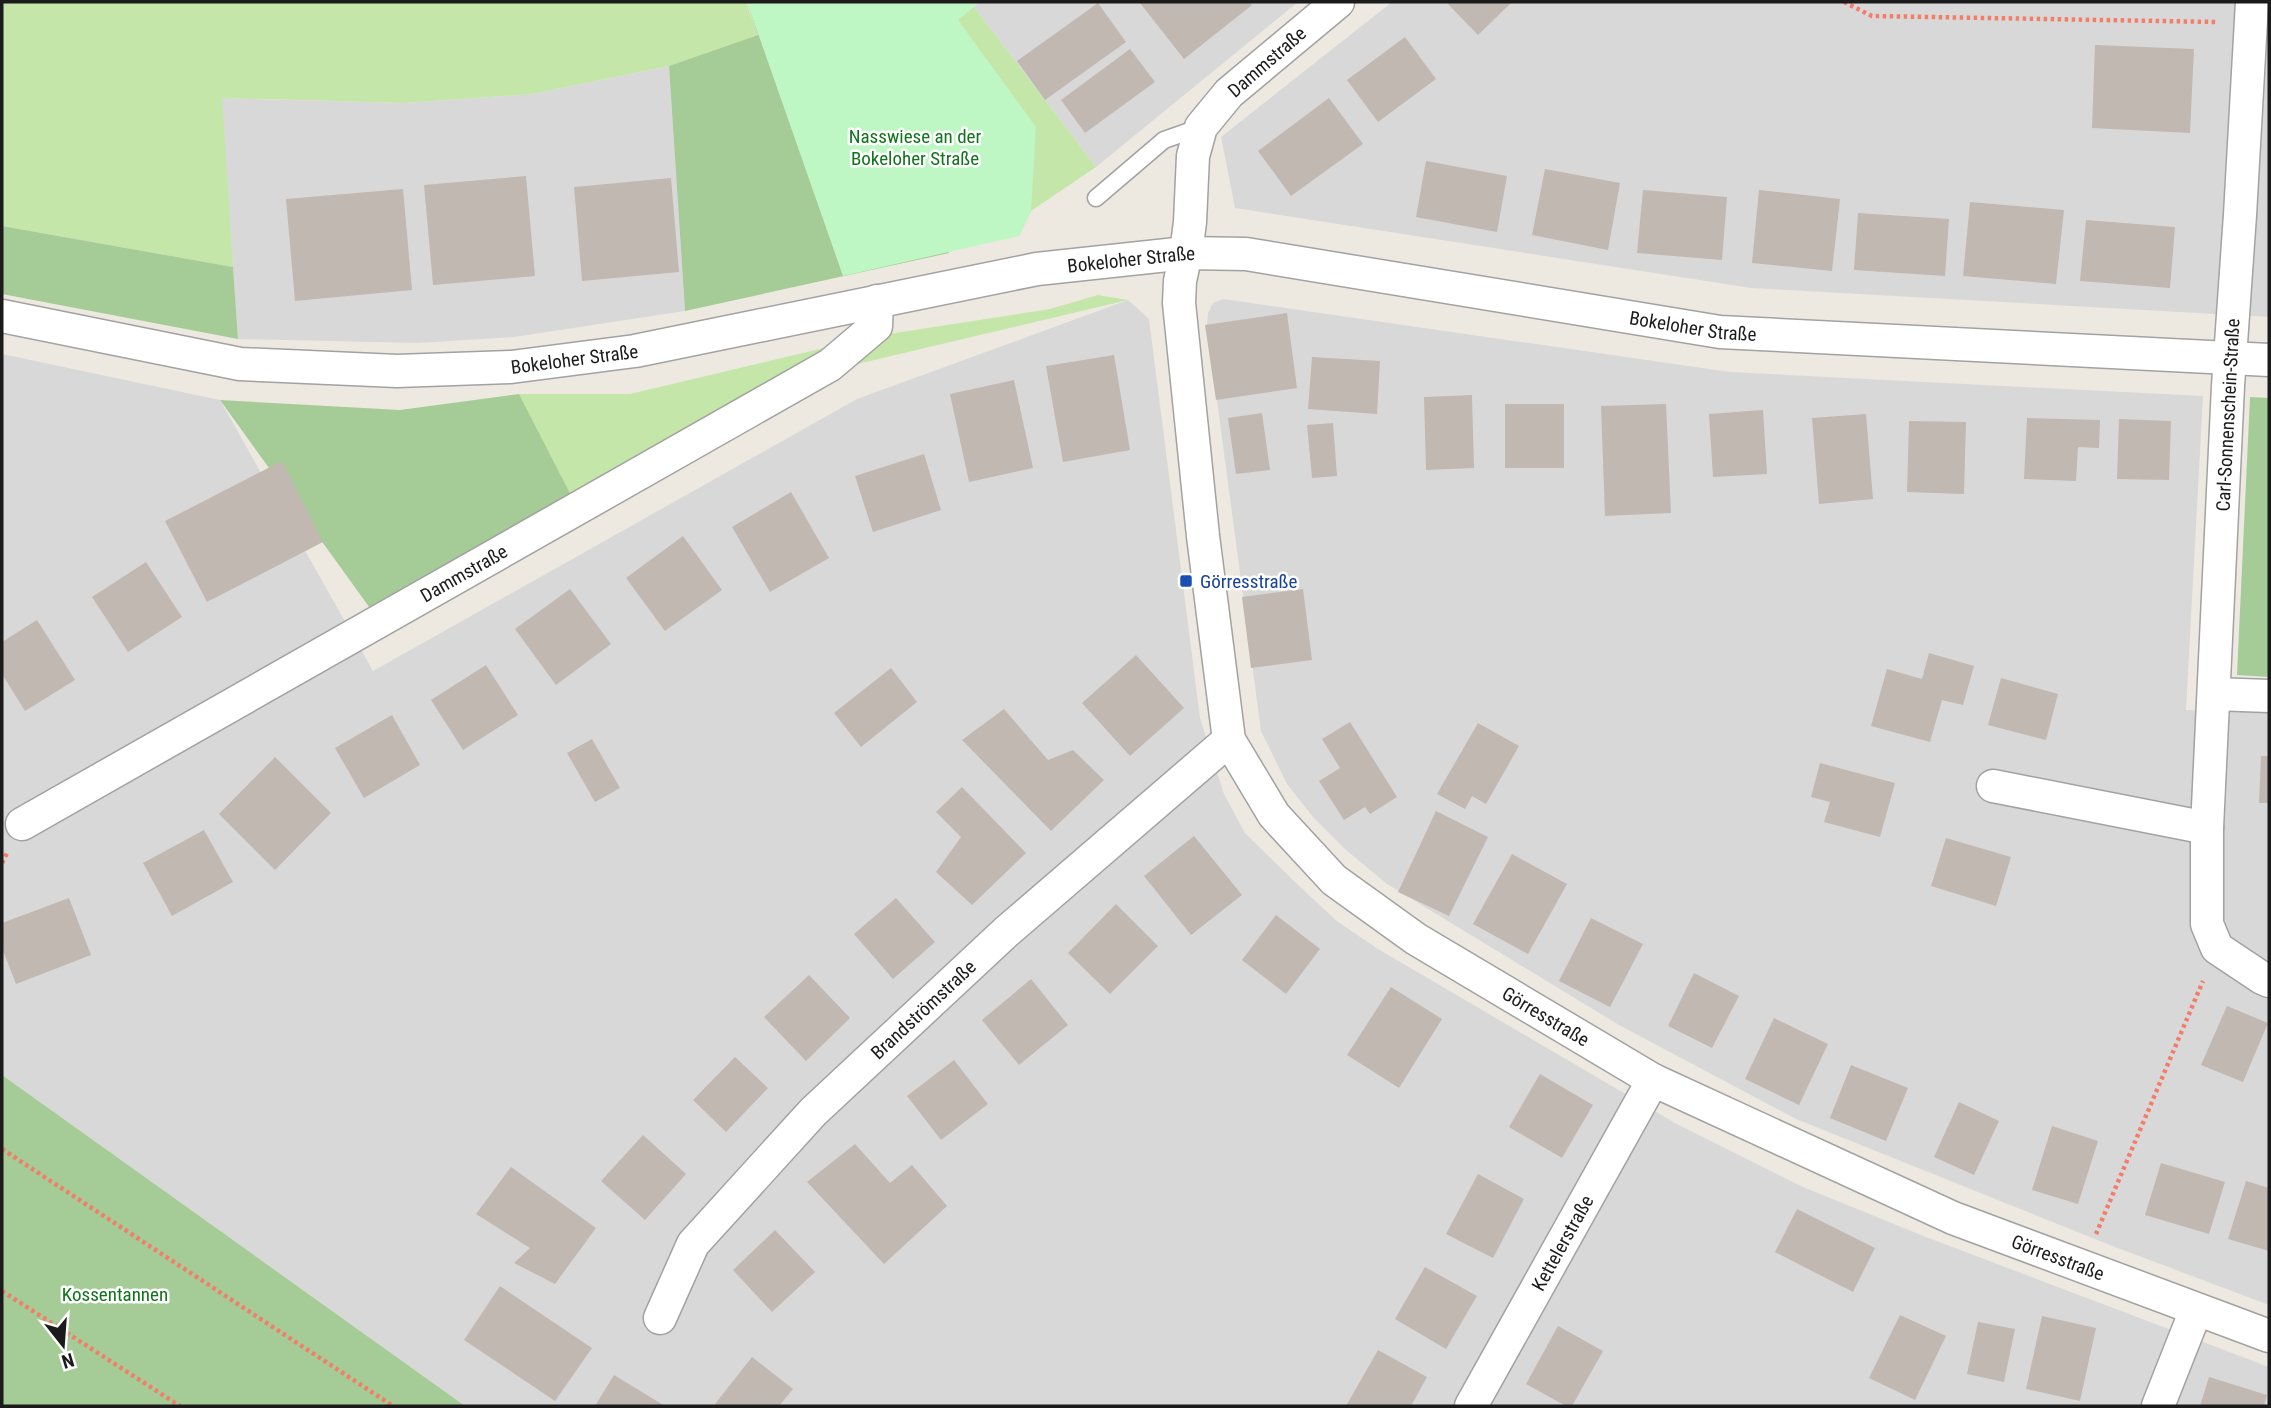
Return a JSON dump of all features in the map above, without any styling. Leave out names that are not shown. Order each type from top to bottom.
[{"type":"street","name":"Dammstraße","points":[[1186,253],[1193,156],[1201,127],[1229,93],[1338,2]]},
{"type":"street","name":"Carl-Sonnenschein-Straße","points":[[2217,948],[2207,924],[2207,828],[2230,358],[2251,14]]},
{"type":"street","name":"Bokeloher Straße","points":[[2,316],[240,364],[397,371],[510,367],[635,351],[1037,270],[1186,253],[1246,254],[1720,332],[2269,360]]},
{"type":"street","name":"Görresstraße","points":[[1186,253],[1179,303],[1203,536],[1229,740],[1274,815],[1334,880],[1416,939],[1653,1080],[1953,1218],[2269,1336]]},
{"type":"street","name":"Dammstraße","points":[[22,824],[830,365],[876,326],[877,302]]},
{"type":"street","points":[[2214,694],[2269,696]]},
{"type":"street","name":"Brandströmstraße","points":[[660,1318],[693,1244],[813,1112],[1006,932],[1229,740]]},
{"type":"street","points":[[1993,786],[2207,828]]},
{"type":"street","points":[[2217,948],[2269,981]]},
{"type":"street","name":"Kettelerstraße","points":[[1471,1406],[1653,1080]]},
{"type":"street","points":[[2158,1406],[2196,1310]]},
{"type":"lane","points":[[1096,198],[1164,140],[1201,127]]},
{"type":"path","points":[[1844,2],[1872,16],[2206,20],[2251,14]]},
{"type":"path","points":[[2082,1267],[2217,948]]},
{"type":"path","points":[[2,1149],[393,1406]]},
{"type":"path","points":[[2,1291],[180,1406]]},
{"type":"shaded area","points":[[979,2],[1298,2],[1096,167],[974,7]]},
{"type":"shaded area","points":[[1392,2],[2269,2],[2269,317],[1751,288],[1235,208],[1221,137]]},
{"type":"shaded area","points":[[669,66],[685,311],[514,337],[418,343],[238,339],[221,98],[405,103],[532,94]]},
{"type":"shaded area","points":[[1223,299],[1730,372],[2203,396],[2186,710],[2269,713],[2269,1305],[2115,1247],[1796,1119],[1619,1025],[1387,884],[1346,850],[1313,817],[1287,784],[1261,731],[1207,325],[1208,313],[1213,303]]},
{"type":"shaded area","points":[[1128,300],[1149,319],[1200,718],[1224,794],[1245,833],[1298,885],[1338,922],[1378,949],[1675,1123],[1803,1187],[1926,1237],[2269,1367],[2269,1406],[465,1406],[2,1075],[2,354],[220,400],[373,671],[857,399]]},
{"type":"green space","points":[[2,2],[746,2],[758,35],[669,66],[532,94],[405,103],[222,98],[233,267],[2,226]]},
{"type":"green space","points":[[747,2],[949,253],[685,311],[669,66],[758,35]]},
{"type":"green space","name":"Nasswiese an der Bokeloher Straße","points":[[747,2],[979,2],[958,20],[1036,127],[1031,211],[1019,236],[843,276]]},
{"type":"green space","points":[[974,7],[1096,167],[1031,211],[1019,236],[958,19]]},
{"type":"green space","points":[[2,226],[233,267],[238,339],[2,294]]},
{"type":"green space","points":[[1098,295],[1128,300],[832,370],[574,501],[519,394],[630,394],[870,337],[1050,309]]},
{"type":"green space","points":[[519,394],[574,501],[372,611],[220,400],[400,410]]},
{"type":"green space","points":[[2250,397],[2269,398],[2269,677],[2237,675]]},
{"type":"green space","name":"Kossentannen","points":[[2,1075],[465,1406],[2,1406]]},
{"type":"building","points":[[1141,2],[1249,2],[1252,5],[1184,59]]},
{"type":"building","points":[[1446,2],[1512,2],[1478,35]]},
{"type":"building","points":[[1098,3],[1126,42],[1045,100],[1017,61]]},
{"type":"building","points":[[1405,37],[1436,79],[1378,122],[1347,80]]},
{"type":"building","points":[[2095,45],[2194,49],[2190,133],[2092,128]]},
{"type":"building","points":[[1130,49],[1155,82],[1085,133],[1061,100]]},
{"type":"building","points":[[1329,98],[1363,144],[1291,196],[1258,151]]},
{"type":"building","points":[[1426,161],[1507,176],[1497,232],[1416,217]]},
{"type":"building","points":[[1545,169],[1620,183],[1608,250],[1532,235]]},
{"type":"building","points":[[526,176],[535,276],[433,285],[424,185]]},
{"type":"building","points":[[671,178],[679,272],[582,281],[574,187]]},
{"type":"building","points":[[403,189],[412,290],[295,301],[286,199]]},
{"type":"building","points":[[1643,190],[1727,197],[1722,260],[1637,253]]},
{"type":"building","points":[[1759,190],[1840,199],[1832,271],[1752,263]]},
{"type":"building","points":[[1970,202],[2064,210],[2056,284],[1963,276]]},
{"type":"building","points":[[1858,213],[1949,219],[1945,276],[1854,270]]},
{"type":"building","points":[[2086,220],[2175,227],[2170,288],[2080,281]]},
{"type":"building","points":[[1287,313],[1297,388],[1216,400],[1205,325]]},
{"type":"building","points":[[1114,355],[1130,450],[1063,462],[1046,366]]},
{"type":"building","points":[[1312,357],[1380,361],[1377,414],[1308,409]]},
{"type":"building","points":[[1014,380],[1033,468],[969,482],[950,394]]},
{"type":"building","points":[[1472,395],[1474,468],[1426,470],[1424,397]]},
{"type":"building","points":[[1505,404],[1564,404],[1564,468],[1505,468]]},
{"type":"building","points":[[1666,404],[1671,513],[1605,516],[1601,406]]},
{"type":"building","points":[[1763,410],[1767,474],[1713,477],[1709,414]]},
{"type":"building","points":[[1262,413],[1270,470],[1236,474],[1228,418]]},
{"type":"building","points":[[1866,414],[1873,499],[1819,504],[1812,418]]},
{"type":"building","points":[[2027,418],[2100,420],[2099,448],[2078,447],[2076,481],[2024,479]]},
{"type":"building","points":[[2119,419],[2171,421],[2169,480],[2117,479]]},
{"type":"building","points":[[1909,421],[1966,422],[1964,494],[1907,492]]},
{"type":"building","points":[[1333,423],[1337,476],[1312,478],[1307,425]]},
{"type":"building","points":[[924,454],[941,510],[873,532],[855,476]]},
{"type":"building","points":[[282,461],[323,542],[207,602],[165,521]]},
{"type":"building","points":[[791,492],[829,558],[770,592],[732,527]]},
{"type":"building","points":[[683,536],[722,590],[665,631],[626,578]]},
{"type":"building","points":[[146,562],[182,617],[128,652],[92,597]]},
{"type":"building","points":[[570,589],[611,644],[556,685],[515,629]]},
{"type":"building","points":[[1303,589],[1312,660],[1251,668],[1242,597]]},
{"type":"building","points":[[37,620],[75,680],[25,711],[2,674],[2,642]]},
{"type":"building","points":[[1929,653],[1974,666],[1963,705],[1942,700],[1930,742],[1871,726],[1887,669],[1922,679]]},
{"type":"building","points":[[1136,655],[1184,708],[1130,756],[1082,703]]},
{"type":"building","points":[[486,665],[518,715],[463,750],[431,700]]},
{"type":"building","points":[[891,668],[917,702],[861,747],[834,713]]},
{"type":"building","points":[[2001,678],[2058,694],[2046,740],[1988,725]]},
{"type":"building","points":[[1004,709],[1048,760],[1073,750],[1104,780],[1051,831],[962,740]]},
{"type":"building","points":[[392,715],[420,765],[364,798],[335,748]]},
{"type":"building","points":[[1350,722],[1397,797],[1370,814],[1365,807],[1344,820],[1319,781],[1340,768],[1322,739]]},
{"type":"building","points":[[1478,723],[1519,746],[1486,804],[1472,796],[1465,809],[1437,794]]},
{"type":"building","points":[[592,739],[620,788],[595,802],[567,753]]},
{"type":"building","points":[[2261,756],[2269,756],[2269,803],[2259,803]]},
{"type":"building","points":[[275,757],[331,813],[275,870],[219,814]]},
{"type":"building","points":[[1820,763],[1895,783],[1880,837],[1824,822],[1830,802],[1811,797]]},
{"type":"building","points":[[962,787],[1026,853],[972,905],[936,872],[961,837],[936,812]]},
{"type":"building","points":[[1436,811],[1488,837],[1449,916],[1398,892]]},
{"type":"building","points":[[204,830],[233,882],[172,916],[143,863]]},
{"type":"building","points":[[1194,836],[1242,895],[1191,935],[1144,876]]},
{"type":"building","points":[[1946,838],[2011,857],[1996,906],[1931,886]]},
{"type":"building","points":[[1512,854],[1567,884],[1528,954],[1473,924]]},
{"type":"building","points":[[69,898],[91,955],[16,984],[2,948],[2,923]]},
{"type":"building","points":[[896,898],[935,942],[893,979],[854,934]]},
{"type":"building","points":[[1116,904],[1158,946],[1110,994],[1068,953]]},
{"type":"building","points":[[1276,915],[1320,949],[1286,994],[1242,960]]},
{"type":"building","points":[[1591,918],[1643,944],[1610,1007],[1559,981]]},
{"type":"building","points":[[1694,973],[1739,996],[1712,1048],[1668,1026]]},
{"type":"building","points":[[809,975],[850,1018],[806,1061],[764,1017]]},
{"type":"building","points":[[1031,979],[1068,1025],[1019,1065],[982,1020]]},
{"type":"building","points":[[1391,987],[1442,1019],[1399,1088],[1347,1055]]},
{"type":"building","points":[[2227,1006],[2268,1023],[2243,1082],[2201,1065]]},
{"type":"building","points":[[1774,1018],[1828,1044],[1799,1105],[1745,1079]]},
{"type":"building","points":[[735,1057],[768,1088],[726,1132],[693,1100]]},
{"type":"building","points":[[954,1060],[988,1104],[941,1140],[907,1096]]},
{"type":"building","points":[[1851,1065],[1908,1088],[1886,1141],[1830,1118]]},
{"type":"building","points":[[1540,1074],[1593,1105],[1562,1158],[1509,1127]]},
{"type":"building","points":[[1959,1102],[1999,1121],[1974,1175],[1934,1157]]},
{"type":"building","points":[[2052,1126],[2098,1141],[2078,1204],[2032,1190]]},
{"type":"building","points":[[643,1135],[686,1174],[645,1220],[601,1181]]},
{"type":"building","points":[[855,1144],[890,1183],[912,1165],[947,1206],[884,1264],[807,1182]]},
{"type":"building","points":[[2161,1163],[2225,1182],[2209,1234],[2145,1215]]},
{"type":"building","points":[[511,1167],[596,1228],[555,1284],[514,1263],[530,1248],[476,1214]]},
{"type":"building","points":[[1478,1174],[1524,1199],[1493,1258],[1446,1234]]},
{"type":"building","points":[[2246,1181],[2269,1188],[2269,1251],[2228,1239]]},
{"type":"building","points":[[1797,1209],[1875,1248],[1853,1292],[1775,1252]]},
{"type":"building","points":[[775,1230],[815,1272],[772,1312],[733,1270]]},
{"type":"building","points":[[1425,1267],[1477,1296],[1446,1349],[1395,1319]]},
{"type":"building","points":[[500,1286],[592,1348],[555,1401],[464,1340]]},
{"type":"building","points":[[1900,1315],[1946,1336],[1915,1400],[1869,1378]]},
{"type":"building","points":[[2042,1316],[2096,1328],[2080,1401],[2026,1389]]},
{"type":"building","points":[[1978,1322],[2015,1329],[2004,1382],[1967,1374]]},
{"type":"building","points":[[1558,1326],[1603,1351],[1572,1406],[1566,1406],[1526,1384]]},
{"type":"building","points":[[1378,1350],[1427,1377],[1411,1406],[1346,1406]]},
{"type":"building","points":[[752,1357],[793,1389],[779,1406],[715,1404]]},
{"type":"building","points":[[614,1375],[665,1406],[595,1406]]},
{"type":"building","points":[[2209,1377],[2267,1395],[2264,1406],[2200,1406]]},
{"type":"place","name":"Görresstraße","points":[[1186,581]]}]
